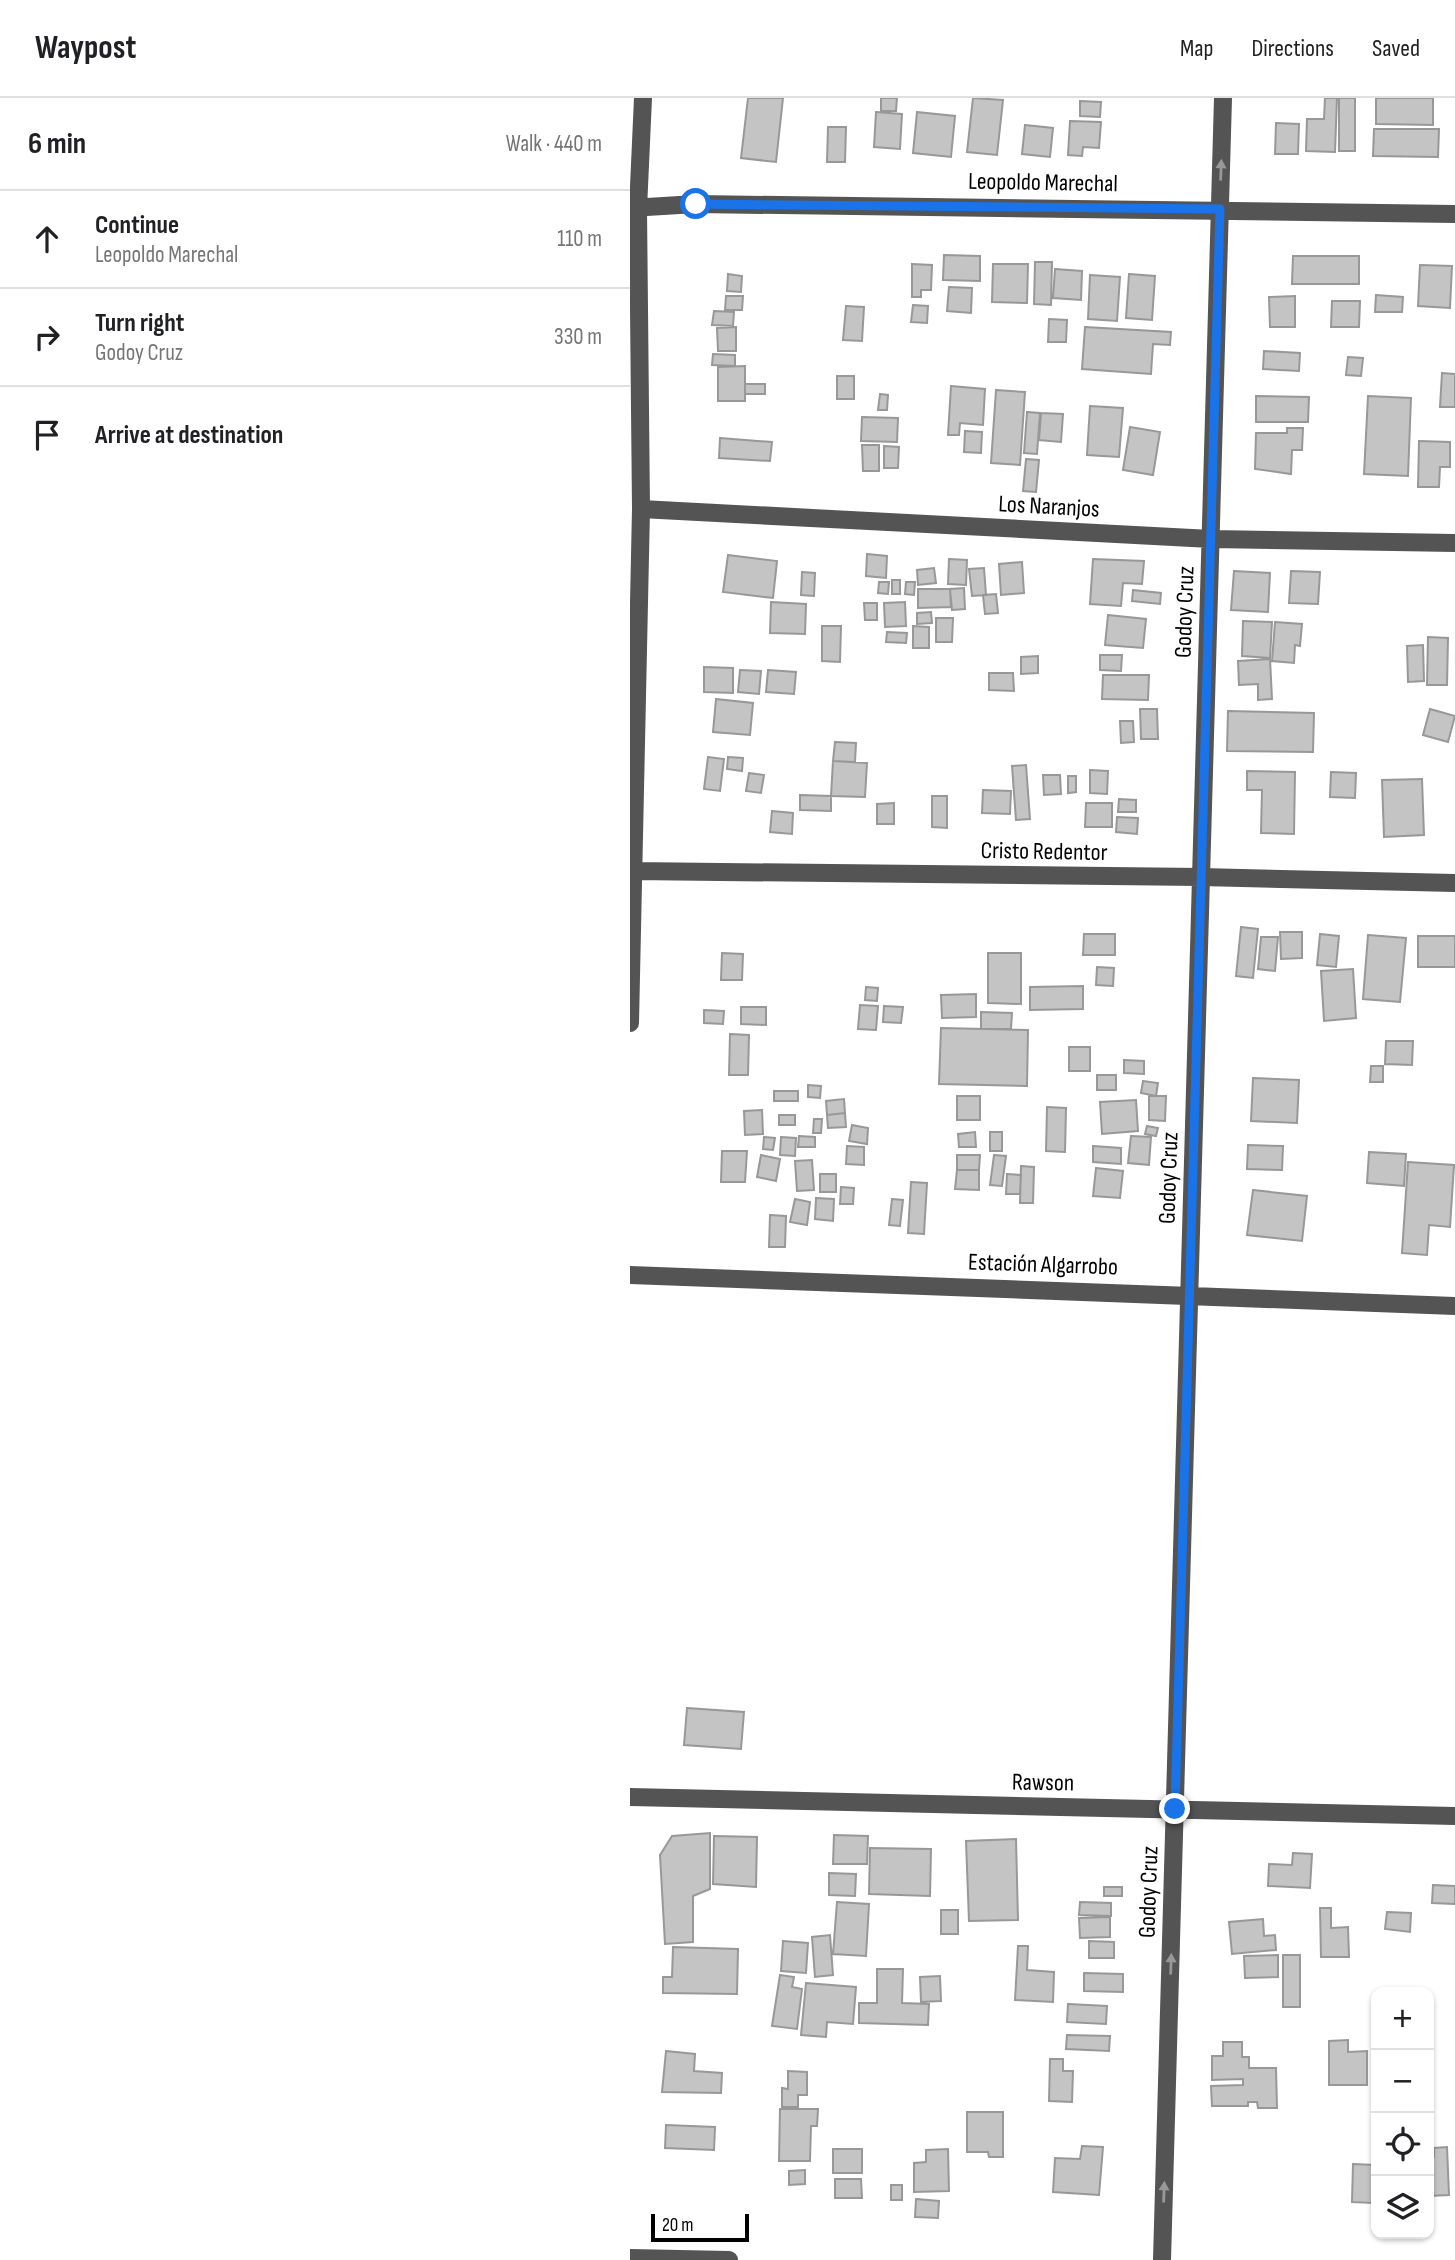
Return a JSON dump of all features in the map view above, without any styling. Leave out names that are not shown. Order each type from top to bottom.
[{"type":"street","points":[[630,1023],[633,715],[640,509],[634,208],[643,98]]},
{"type":"street","name":"Godoy Cruz","points":[[1163,2260],[1223,98]]},
{"type":"street","name":"Leopoldo Marechal","points":[[634,208],[696,204],[1455,214]]},
{"type":"street","name":"Los Naranjos","points":[[640,509],[1211,539],[1455,543]]},
{"type":"street","name":"Cristo Redentor","points":[[633,871],[1201,877],[1455,883]]},
{"type":"street","name":"Estación Algarrobo","points":[[630,1275],[1455,1306]]},
{"type":"street","name":"Rawson","points":[[630,1797],[1455,1816]]},
{"type":"street","points":[[630,2258],[729,2260]]},
{"type":"building","points":[[748,98],[783,98],[776,162],[741,158]]},
{"type":"building","points":[[881,98],[897,98],[896,111],[881,111]]},
{"type":"building","points":[[973,98],[1003,100],[997,155],[967,152]]},
{"type":"building","points":[[1325,98],[1337,98],[1335,152],[1306,151],[1307,119],[1324,119]]},
{"type":"building","points":[[1339,98],[1355,98],[1355,151],[1339,151]]},
{"type":"building","points":[[1376,98],[1433,98],[1433,125],[1376,124]]},
{"type":"building","points":[[1080,101],[1101,102],[1100,117],[1080,116]]},
{"type":"building","points":[[876,112],[902,114],[900,149],[874,147]]},
{"type":"building","points":[[917,112],[955,116],[951,157],[913,153]]},
{"type":"building","points":[[1070,121],[1101,122],[1099,148],[1083,147],[1082,156],[1068,155]]},
{"type":"building","points":[[1276,123],[1299,124],[1298,154],[1275,154]]},
{"type":"building","points":[[1025,125],[1053,128],[1050,157],[1022,154]]},
{"type":"building","points":[[828,127],[846,127],[845,162],[827,162]]},
{"type":"building","points":[[1374,129],[1439,129],[1438,157],[1373,156]]},
{"type":"building","points":[[944,255],[980,256],[980,281],[943,280]]},
{"type":"building","points":[[1293,256],[1359,256],[1359,284],[1292,284]]},
{"type":"building","points":[[1035,262],[1052,262],[1051,305],[1034,304]]},
{"type":"building","points":[[912,264],[932,265],[931,290],[921,290],[921,297],[912,297]]},
{"type":"building","points":[[993,264],[1028,264],[1027,303],[992,302]]},
{"type":"building","points":[[1420,265],[1452,266],[1450,308],[1418,306]]},
{"type":"building","points":[[1055,269],[1082,271],[1081,300],[1053,298]]},
{"type":"building","points":[[728,274],[742,276],[741,292],[727,291]]},
{"type":"building","points":[[1129,274],[1155,276],[1152,320],[1126,318]]},
{"type":"building","points":[[1090,275],[1120,277],[1117,321],[1088,319]]},
{"type":"building","points":[[949,287],[972,288],[971,313],[947,311]]},
{"type":"building","points":[[1376,295],[1403,297],[1402,312],[1375,312]]},
{"type":"building","points":[[726,296],[743,296],[742,310],[725,310]]},
{"type":"building","points":[[1295,296],[1295,327],[1270,327],[1269,297]]},
{"type":"building","points":[[1332,301],[1360,301],[1359,327],[1331,327]]},
{"type":"building","points":[[913,305],[928,306],[927,323],[911,322]]},
{"type":"building","points":[[846,306],[864,307],[862,341],[843,340]]},
{"type":"building","points":[[714,311],[734,312],[733,326],[712,325]]},
{"type":"building","points":[[1049,319],[1067,320],[1066,342],[1048,342]]},
{"type":"building","points":[[736,327],[736,351],[718,351],[717,328]]},
{"type":"building","points":[[1085,327],[1171,332],[1170,345],[1153,344],[1151,374],[1082,369]]},
{"type":"building","points":[[1264,351],[1300,353],[1299,371],[1263,369]]},
{"type":"building","points":[[713,354],[735,355],[735,366],[712,365]]},
{"type":"building","points":[[1348,357],[1363,358],[1361,376],[1346,375]]},
{"type":"building","points":[[745,366],[745,401],[718,401],[718,367]]},
{"type":"building","points":[[1442,373],[1455,374],[1455,407],[1440,407]]},
{"type":"building","points":[[837,376],[854,376],[854,399],[837,399]]},
{"type":"building","points":[[745,384],[765,384],[765,394],[745,394]]},
{"type":"building","points":[[951,386],[985,389],[983,425],[960,423],[959,435],[948,435]]},
{"type":"building","points":[[996,390],[1025,392],[1020,465],[991,463]]},
{"type":"building","points":[[880,394],[888,395],[887,410],[878,410]]},
{"type":"building","points":[[1256,396],[1309,397],[1308,422],[1256,422]]},
{"type":"building","points":[[1368,396],[1411,398],[1408,476],[1364,474]]},
{"type":"building","points":[[1090,406],[1123,408],[1119,457],[1087,455]]},
{"type":"building","points":[[1027,412],[1040,413],[1037,454],[1024,453]]},
{"type":"building","points":[[1041,413],[1063,414],[1061,442],[1039,440]]},
{"type":"building","points":[[862,417],[898,418],[897,442],[861,441]]},
{"type":"building","points":[[1130,427],[1160,432],[1153,475],[1123,470]]},
{"type":"building","points":[[1287,428],[1303,428],[1302,450],[1292,450],[1291,474],[1255,469],[1256,433],[1287,433]]},
{"type":"building","points":[[965,431],[982,432],[981,453],[964,452]]},
{"type":"building","points":[[720,438],[772,442],[770,461],[719,458]]},
{"type":"building","points":[[1419,441],[1450,442],[1450,467],[1440,467],[1439,487],[1418,487]]},
{"type":"building","points":[[862,445],[879,445],[879,471],[863,471]]},
{"type":"building","points":[[884,446],[899,447],[898,468],[884,468]]},
{"type":"building","points":[[1026,459],[1039,460],[1036,492],[1023,491]]},
{"type":"building","points":[[867,554],[887,556],[886,578],[866,576]]},
{"type":"building","points":[[728,555],[777,561],[773,598],[723,592]]},
{"type":"building","points":[[949,559],[967,560],[966,585],[948,584]]},
{"type":"building","points":[[1093,559],[1144,561],[1142,584],[1123,583],[1121,606],[1090,604]]},
{"type":"building","points":[[1022,562],[1024,593],[1001,595],[999,564]]},
{"type":"building","points":[[934,568],[936,583],[918,585],[917,570]]},
{"type":"building","points":[[984,568],[986,595],[972,596],[969,569]]},
{"type":"building","points":[[1234,571],[1270,573],[1268,612],[1231,610]]},
{"type":"building","points":[[1291,571],[1320,572],[1318,604],[1289,603]]},
{"type":"building","points":[[802,572],[815,573],[814,596],[801,595]]},
{"type":"building","points":[[892,580],[900,580],[900,594],[892,594]]},
{"type":"building","points":[[879,582],[889,582],[888,594],[878,593]]},
{"type":"building","points":[[906,582],[915,582],[914,595],[905,594]]},
{"type":"building","points":[[964,588],[965,609],[952,610],[950,589]]},
{"type":"building","points":[[918,589],[950,589],[951,607],[918,608]]},
{"type":"building","points":[[1133,590],[1161,593],[1160,604],[1132,601]]},
{"type":"building","points":[[996,594],[998,613],[985,614],[983,595]]},
{"type":"building","points":[[771,602],[806,604],[805,634],[770,633]]},
{"type":"building","points":[[905,602],[906,626],[885,627],[884,603]]},
{"type":"building","points":[[864,603],[877,603],[877,620],[865,620]]},
{"type":"building","points":[[931,612],[932,623],[917,624],[917,613]]},
{"type":"building","points":[[1108,615],[1146,619],[1143,648],[1105,645]]},
{"type":"building","points":[[936,618],[953,618],[952,642],[936,642]]},
{"type":"building","points":[[1243,621],[1272,622],[1270,658],[1242,656]]},
{"type":"building","points":[[1275,622],[1302,624],[1300,646],[1295,645],[1294,663],[1272,661]]},
{"type":"building","points":[[822,626],[841,626],[840,662],[822,661]]},
{"type":"building","points":[[913,626],[929,627],[929,648],[913,648]]},
{"type":"building","points":[[887,632],[907,633],[906,643],[886,642]]},
{"type":"building","points":[[1428,637],[1448,638],[1447,685],[1427,685]]},
{"type":"building","points":[[1423,645],[1424,681],[1408,682],[1407,646]]},
{"type":"building","points":[[1100,655],[1122,655],[1121,671],[1100,670]]},
{"type":"building","points":[[1038,656],[1038,673],[1021,674],[1021,657]]},
{"type":"building","points":[[1270,659],[1272,699],[1258,700],[1258,684],[1239,685],[1238,661]]},
{"type":"building","points":[[704,667],[733,668],[733,693],[704,692]]},
{"type":"building","points":[[740,670],[761,671],[759,694],[738,692]]},
{"type":"building","points":[[768,670],[796,672],[794,694],[766,692]]},
{"type":"building","points":[[989,673],[1013,673],[1014,691],[989,690]]},
{"type":"building","points":[[1103,675],[1149,675],[1148,700],[1102,699]]},
{"type":"building","points":[[716,699],[753,703],[750,735],[713,732]]},
{"type":"building","points":[[1140,709],[1157,709],[1158,739],[1141,739]]},
{"type":"building","points":[[1430,709],[1455,716],[1448,742],[1423,735]]},
{"type":"building","points":[[1228,711],[1314,713],[1313,752],[1227,751]]},
{"type":"building","points":[[1120,721],[1133,721],[1134,742],[1121,743]]},
{"type":"building","points":[[835,742],[856,743],[855,762],[833,761]]},
{"type":"building","points":[[708,757],[724,759],[720,791],[704,789]]},
{"type":"building","points":[[728,757],[743,758],[742,771],[727,769]]},
{"type":"building","points":[[833,761],[867,763],[865,797],[831,796]]},
{"type":"building","points":[[1026,765],[1030,819],[1016,820],[1012,766]]},
{"type":"building","points":[[1090,770],[1108,771],[1107,794],[1090,793]]},
{"type":"building","points":[[1247,771],[1295,772],[1294,834],[1261,833],[1262,790],[1247,790]]},
{"type":"building","points":[[1331,772],[1356,773],[1355,798],[1330,797]]},
{"type":"building","points":[[749,773],[764,775],[761,793],[746,791]]},
{"type":"building","points":[[1043,775],[1060,775],[1061,794],[1044,795]]},
{"type":"building","points":[[1068,776],[1076,776],[1076,792],[1068,793]]},
{"type":"building","points":[[1422,779],[1424,835],[1384,837],[1382,780]]},
{"type":"building","points":[[983,790],[1011,791],[1010,814],[982,813]]},
{"type":"building","points":[[800,795],[831,796],[831,811],[800,810]]},
{"type":"building","points":[[932,796],[947,796],[947,828],[932,827]]},
{"type":"building","points":[[1119,799],[1136,800],[1136,812],[1118,812]]},
{"type":"building","points":[[894,803],[894,824],[877,824],[877,804]]},
{"type":"building","points":[[1086,803],[1112,803],[1112,827],[1085,827]]},
{"type":"building","points":[[772,811],[793,813],[792,834],[770,832]]},
{"type":"building","points":[[1117,817],[1138,818],[1137,834],[1116,832]]},
{"type":"building","points":[[1241,927],[1258,929],[1253,978],[1236,976]]},
{"type":"building","points":[[1280,932],[1302,932],[1302,958],[1281,959]]},
{"type":"building","points":[[1084,934],[1115,934],[1115,955],[1083,955]]},
{"type":"building","points":[[1320,934],[1339,936],[1336,967],[1317,965]]},
{"type":"building","points":[[1368,935],[1406,938],[1400,1002],[1363,999]]},
{"type":"building","points":[[1418,936],[1455,936],[1455,967],[1418,967]]},
{"type":"building","points":[[1261,937],[1278,937],[1275,971],[1258,969]]},
{"type":"building","points":[[722,953],[743,954],[742,980],[721,980]]},
{"type":"building","points":[[988,953],[1021,953],[1021,1004],[988,1003]]},
{"type":"building","points":[[1097,967],[1114,968],[1113,986],[1096,985]]},
{"type":"building","points":[[1353,969],[1356,1018],[1324,1021],[1321,971]]},
{"type":"building","points":[[1083,986],[1083,1009],[1030,1010],[1030,987]]},
{"type":"building","points":[[866,987],[878,988],[877,1001],[865,1000]]},
{"type":"building","points":[[976,994],[976,1017],[942,1018],[941,995]]},
{"type":"building","points":[[860,1005],[878,1006],[876,1030],[858,1029]]},
{"type":"building","points":[[884,1006],[903,1007],[901,1023],[883,1022]]},
{"type":"building","points":[[741,1007],[766,1007],[766,1025],[741,1024]]},
{"type":"building","points":[[704,1010],[724,1011],[723,1024],[704,1023]]},
{"type":"building","points":[[981,1012],[1012,1013],[1011,1029],[981,1029]]},
{"type":"building","points":[[941,1028],[1028,1030],[1027,1086],[939,1084]]},
{"type":"building","points":[[730,1034],[749,1035],[748,1075],[729,1075]]},
{"type":"building","points":[[1386,1041],[1413,1041],[1412,1065],[1385,1064]]},
{"type":"building","points":[[1069,1047],[1090,1047],[1090,1071],[1069,1071]]},
{"type":"building","points":[[1124,1060],[1144,1061],[1144,1074],[1124,1073]]},
{"type":"building","points":[[1371,1066],[1383,1066],[1383,1082],[1370,1082]]},
{"type":"building","points":[[1097,1075],[1116,1075],[1116,1090],[1097,1090]]},
{"type":"building","points":[[1253,1078],[1299,1080],[1297,1123],[1251,1121]]},
{"type":"building","points":[[1143,1081],[1158,1083],[1156,1096],[1141,1093]]},
{"type":"building","points":[[808,1085],[821,1086],[820,1098],[808,1097]]},
{"type":"building","points":[[774,1091],[798,1091],[798,1101],[774,1101]]},
{"type":"building","points":[[957,1096],[980,1096],[980,1120],[957,1120]]},
{"type":"building","points":[[1149,1096],[1166,1096],[1165,1121],[1149,1120]]},
{"type":"building","points":[[844,1099],[845,1113],[827,1115],[826,1101]]},
{"type":"building","points":[[1136,1100],[1138,1131],[1102,1134],[1100,1102]]},
{"type":"building","points":[[1047,1107],[1066,1108],[1065,1152],[1046,1151]]},
{"type":"building","points":[[762,1110],[763,1134],[745,1135],[744,1111]]},
{"type":"building","points":[[845,1113],[846,1127],[828,1128],[827,1115]]},
{"type":"building","points":[[779,1115],[795,1115],[795,1125],[779,1125]]},
{"type":"building","points":[[814,1119],[822,1119],[821,1133],[813,1133]]},
{"type":"building","points":[[852,1125],[868,1128],[867,1144],[849,1141]]},
{"type":"building","points":[[1147,1126],[1158,1128],[1156,1136],[1145,1134]]},
{"type":"building","points":[[975,1132],[976,1147],[959,1147],[958,1134]]},
{"type":"building","points":[[990,1132],[1002,1132],[1002,1151],[990,1151]]},
{"type":"building","points":[[799,1136],[815,1137],[815,1147],[798,1147]]},
{"type":"building","points":[[1131,1136],[1151,1137],[1149,1165],[1128,1163]]},
{"type":"building","points":[[764,1137],[775,1138],[773,1150],[763,1149]]},
{"type":"building","points":[[781,1137],[796,1138],[795,1156],[780,1155]]},
{"type":"building","points":[[1248,1145],[1283,1146],[1282,1170],[1247,1169]]},
{"type":"building","points":[[847,1146],[864,1147],[864,1165],[846,1164]]},
{"type":"building","points":[[1093,1146],[1121,1148],[1121,1164],[1093,1162]]},
{"type":"building","points":[[722,1151],[747,1151],[745,1182],[721,1182]]},
{"type":"building","points":[[1369,1152],[1406,1154],[1404,1186],[1367,1183]]},
{"type":"building","points":[[761,1155],[780,1159],[776,1181],[757,1177]]},
{"type":"building","points":[[957,1155],[980,1155],[979,1170],[957,1170]]},
{"type":"building","points":[[994,1155],[1006,1156],[1002,1186],[990,1185]]},
{"type":"building","points":[[812,1160],[814,1190],[797,1191],[795,1161]]},
{"type":"building","points":[[1408,1162],[1454,1165],[1450,1227],[1429,1225],[1427,1255],[1402,1253]]},
{"type":"building","points":[[1021,1166],[1034,1167],[1033,1203],[1020,1203]]},
{"type":"building","points":[[1096,1168],[1123,1171],[1120,1198],[1093,1196]]},
{"type":"building","points":[[957,1170],[979,1170],[979,1190],[955,1189]]},
{"type":"building","points":[[820,1174],[836,1174],[836,1192],[820,1192]]},
{"type":"building","points":[[1007,1174],[1021,1175],[1020,1194],[1006,1194]]},
{"type":"building","points":[[911,1182],[927,1183],[924,1234],[908,1233]]},
{"type":"building","points":[[841,1187],[854,1188],[853,1204],[840,1204]]},
{"type":"building","points":[[1253,1190],[1307,1196],[1302,1241],[1247,1235]]},
{"type":"building","points":[[816,1198],[834,1199],[833,1221],[815,1219]]},
{"type":"building","points":[[795,1199],[810,1202],[807,1225],[790,1222]]},
{"type":"building","points":[[892,1199],[903,1200],[900,1226],[889,1225]]},
{"type":"building","points":[[770,1215],[786,1216],[785,1247],[769,1247]]},
{"type":"building","points":[[687,1708],[744,1712],[741,1749],[684,1745]]},
{"type":"building","points":[[710,1833],[710,1889],[693,1896],[693,1942],[665,1944],[660,1855],[672,1836]]},
{"type":"building","points":[[834,1835],[868,1836],[867,1864],[833,1864]]},
{"type":"building","points":[[714,1836],[757,1837],[756,1887],[713,1884]]},
{"type":"building","points":[[1016,1839],[1018,1920],[969,1921],[966,1841]]},
{"type":"building","points":[[870,1848],[931,1849],[930,1896],[869,1894]]},
{"type":"building","points":[[1293,1853],[1312,1854],[1310,1888],[1268,1886],[1269,1864],[1292,1865]]},
{"type":"building","points":[[829,1873],[856,1874],[855,1896],[829,1895]]},
{"type":"building","points":[[1433,1885],[1455,1886],[1455,1904],[1432,1903]]},
{"type":"building","points":[[1104,1887],[1122,1887],[1122,1896],[1104,1896]]},
{"type":"building","points":[[837,1902],[869,1904],[866,1956],[833,1954]]},
{"type":"building","points":[[1080,1902],[1111,1903],[1111,1916],[1079,1915]]},
{"type":"building","points":[[1320,1908],[1331,1908],[1331,1928],[1348,1927],[1349,1957],[1321,1957]]},
{"type":"building","points":[[941,1910],[958,1910],[958,1934],[941,1934]]},
{"type":"building","points":[[1387,1912],[1411,1913],[1410,1932],[1385,1929]]},
{"type":"building","points":[[1110,1917],[1110,1937],[1080,1938],[1079,1918]]},
{"type":"building","points":[[1263,1919],[1264,1936],[1275,1935],[1276,1950],[1232,1954],[1229,1922]]},
{"type":"building","points":[[830,1935],[833,1975],[815,1977],[812,1937]]},
{"type":"building","points":[[783,1941],[808,1943],[806,1973],[781,1971]]},
{"type":"building","points":[[1089,1941],[1114,1942],[1114,1958],[1089,1958]]},
{"type":"building","points":[[1018,1946],[1028,1946],[1027,1970],[1054,1972],[1053,2002],[1015,2000]]},
{"type":"building","points":[[673,1947],[738,1949],[737,1994],[663,1993],[663,1977],[672,1977]]},
{"type":"building","points":[[1278,1955],[1278,1977],[1245,1978],[1244,1956]]},
{"type":"building","points":[[1283,1955],[1300,1955],[1300,2007],[1283,2007]]},
{"type":"building","points":[[877,1969],[903,1969],[902,2003],[929,2004],[928,2025],[859,2023],[859,2003],[877,2003]]},
{"type":"building","points":[[1084,1973],[1123,1974],[1123,1992],[1084,1991]]},
{"type":"building","points":[[780,1975],[794,1977],[792,1987],[802,1989],[797,2029],[772,2026]]},
{"type":"building","points":[[940,1976],[941,2001],[921,2002],[920,1977]]},
{"type":"building","points":[[806,1983],[856,1987],[853,2024],[827,2022],[826,2037],[801,2035]]},
{"type":"building","points":[[1068,2004],[1107,2006],[1106,2024],[1067,2022]]},
{"type":"building","points":[[1067,2035],[1110,2036],[1109,2051],[1066,2049]]},
{"type":"building","points":[[1348,2040],[1348,2052],[1367,2051],[1367,2085],[1329,2085],[1329,2041]]},
{"type":"building","points":[[1223,2042],[1242,2042],[1242,2057],[1249,2057],[1249,2068],[1276,2068],[1277,2108],[1258,2108],[1257,2102],[1248,2102],[1248,2106],[1212,2106],[1211,2086],[1243,2085],[1243,2079],[1212,2080],[1212,2056],[1223,2056]]},
{"type":"building","points":[[666,2051],[695,2054],[694,2071],[722,2073],[721,2093],[662,2092]]},
{"type":"building","points":[[1050,2059],[1063,2059],[1063,2071],[1073,2071],[1072,2102],[1049,2101]]},
{"type":"building","points":[[788,2071],[807,2072],[807,2095],[798,2095],[798,2107],[782,2107],[782,2088],[788,2089]]},
{"type":"building","points":[[780,2109],[818,2109],[817,2126],[811,2126],[810,2161],[779,2161]]},
{"type":"building","points":[[967,2112],[1003,2112],[1003,2157],[989,2157],[988,2152],[967,2152]]},
{"type":"building","points":[[666,2125],[715,2127],[714,2150],[665,2148]]},
{"type":"building","points":[[1082,2146],[1103,2147],[1099,2195],[1053,2192],[1055,2158],[1080,2159]]},
{"type":"building","points":[[1447,2147],[1449,2195],[1434,2196],[1434,2148]]},
{"type":"building","points":[[833,2149],[862,2149],[862,2173],[833,2173]]},
{"type":"building","points":[[948,2149],[949,2191],[914,2192],[914,2163],[926,2162],[926,2150]]},
{"type":"building","points":[[1353,2164],[1371,2165],[1371,2203],[1352,2202]]},
{"type":"building","points":[[805,2170],[805,2184],[789,2185],[789,2171]]},
{"type":"building","points":[[835,2179],[861,2179],[862,2198],[835,2198]]},
{"type":"building","points":[[891,2185],[902,2185],[902,2200],[891,2200]]},
{"type":"building","points":[[916,2199],[939,2201],[938,2218],[915,2217]]},
{"type":"route","points":[[696,204],[1220,209],[1175,1809]]}]
